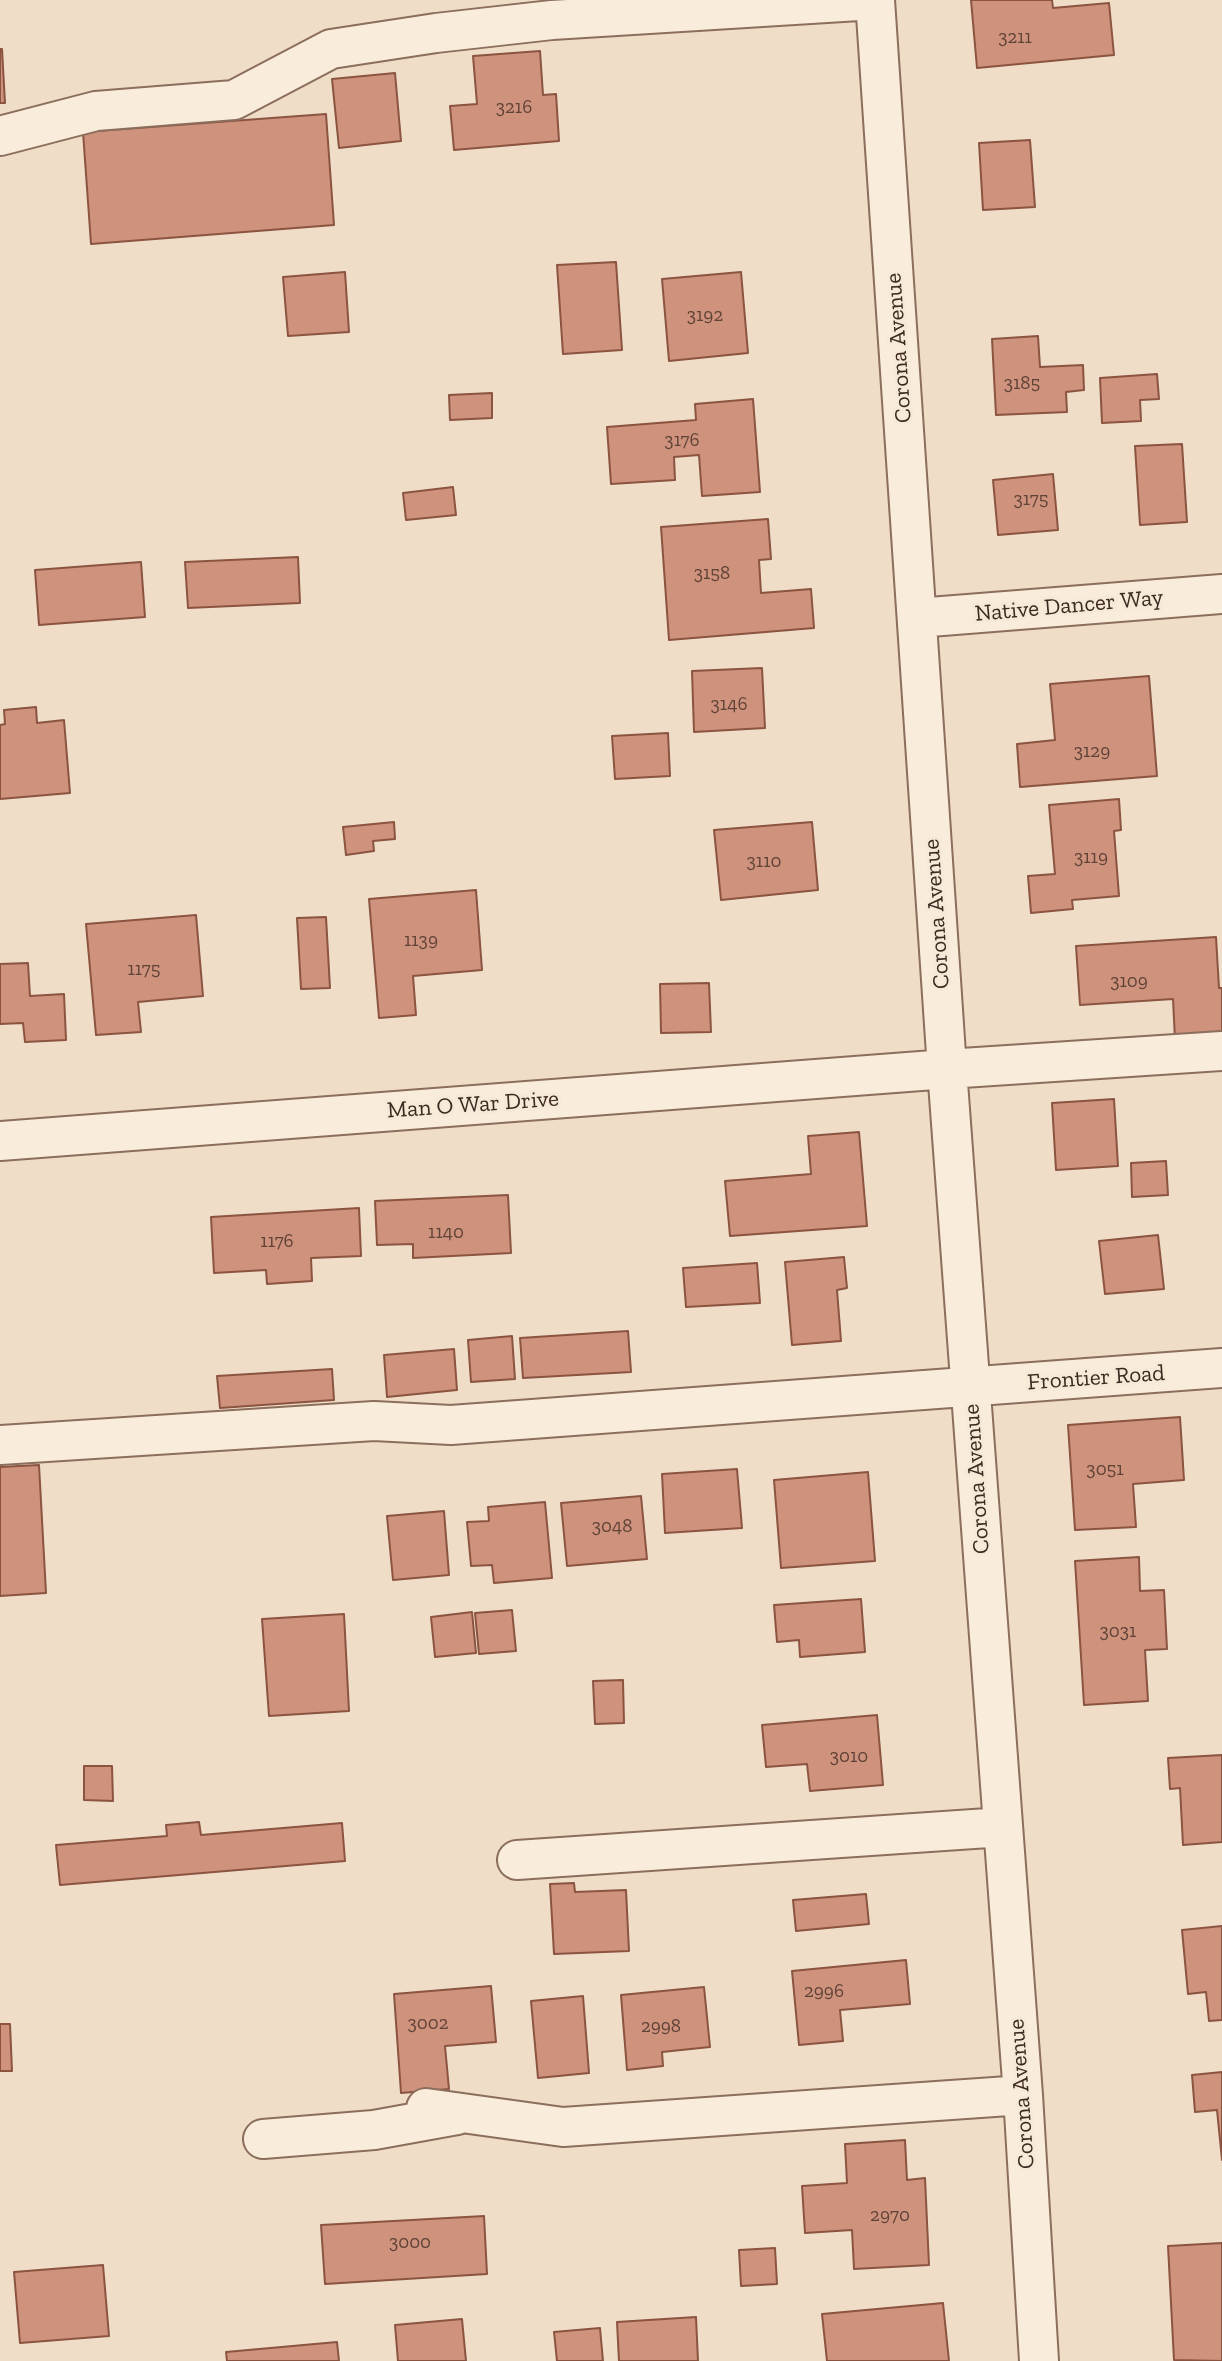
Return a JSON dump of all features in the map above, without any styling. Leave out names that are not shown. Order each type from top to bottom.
[{"type":"street","points":[[0,136],[96,111],[234,100],[331,49],[552,20],[875,0]]},
{"type":"street","name":"Corona Avenue","points":[[875,0],[947,1069],[1023,2095],[1039,2361]]},
{"type":"street","name":"Native Dancer Way","points":[[917,618],[1222,594]]},
{"type":"street","name":"Man O War Drive","points":[[0,1141],[947,1069],[1222,1052]]},
{"type":"street","name":"Frontier Road","points":[[0,1446],[374,1421],[451,1425],[1222,1368]]},
{"type":"street","points":[[516,1860],[1003,1827]]},
{"type":"street","points":[[263,2139],[374,2130],[444,2111],[563,2127],[1023,2095]]},
{"type":"building","points":[[971,0],[1052,0],[1053,8],[1109,3],[1114,55],[977,68]]},
{"type":"building","points":[[2,49],[5,103],[0,103]]},
{"type":"building","points":[[540,51],[543,95],[556,94],[559,141],[454,150],[450,106],[477,104],[473,56]]},
{"type":"building","points":[[395,73],[401,141],[339,148],[332,79]]},
{"type":"building","points":[[326,114],[334,225],[91,244],[83,132]]},
{"type":"building","points":[[1030,140],[1035,207],[983,210],[979,143]]},
{"type":"building","points":[[616,262],[622,350],[563,354],[557,265]]},
{"type":"building","points":[[345,272],[349,332],[288,336],[283,277]]},
{"type":"building","points":[[741,272],[748,353],[669,361],[662,279]]},
{"type":"building","points":[[1038,336],[1040,367],[1083,365],[1084,390],[1066,392],[1067,412],[996,415],[992,339]]},
{"type":"building","points":[[1157,374],[1159,399],[1140,400],[1141,421],[1102,423],[1100,378]]},
{"type":"building","points":[[492,393],[492,418],[450,420],[449,395]]},
{"type":"building","points":[[753,399],[760,492],[702,496],[699,455],[674,457],[675,480],[611,484],[607,427],[696,420],[695,404]]},
{"type":"building","points":[[1182,444],[1187,522],[1140,525],[1135,446]]},
{"type":"building","points":[[1053,474],[1058,530],[998,535],[993,480]]},
{"type":"building","points":[[453,487],[456,515],[406,520],[403,493]]},
{"type":"building","points":[[768,519],[771,559],[759,560],[761,593],[811,589],[814,628],[669,640],[661,527]]},
{"type":"building","points":[[298,557],[300,603],[188,608],[185,562]]},
{"type":"building","points":[[141,562],[145,617],[39,625],[35,570]]},
{"type":"building","points":[[762,668],[765,728],[694,732],[692,671]]},
{"type":"building","points":[[1149,676],[1157,776],[1020,787],[1017,744],[1055,740],[1050,684]]},
{"type":"building","points":[[36,707],[37,723],[64,720],[70,793],[0,799],[0,725],[5,724],[4,710]]},
{"type":"building","points":[[668,733],[670,776],[615,779],[612,736]]},
{"type":"building","points":[[1119,799],[1121,830],[1114,831],[1119,896],[1072,900],[1073,909],[1031,913],[1028,876],[1055,874],[1049,805]]},
{"type":"building","points":[[394,822],[395,839],[373,841],[374,851],[346,855],[343,827]]},
{"type":"building","points":[[812,822],[818,890],[721,900],[714,830]]},
{"type":"building","points":[[476,890],[482,970],[413,976],[416,1015],[379,1018],[369,899]]},
{"type":"building","points":[[196,915],[203,996],[138,1002],[141,1032],[96,1035],[86,924]]},
{"type":"building","points":[[326,917],[330,988],[301,989],[297,918]]},
{"type":"building","points":[[1216,937],[1219,988],[1222,988],[1222,1037],[1175,1040],[1173,999],[1080,1005],[1076,946]]},
{"type":"building","points":[[28,963],[30,996],[64,994],[66,1040],[25,1042],[23,1023],[0,1024],[0,964]]},
{"type":"building","points":[[709,983],[711,1032],[661,1033],[660,984]]},
{"type":"building","points":[[1114,1099],[1118,1166],[1056,1170],[1052,1103]]},
{"type":"building","points":[[859,1132],[867,1226],[730,1236],[725,1181],[811,1174],[808,1136]]},
{"type":"building","points":[[1166,1161],[1168,1195],[1132,1197],[1131,1163]]},
{"type":"building","points":[[508,1195],[511,1253],[413,1258],[413,1244],[377,1245],[375,1201]]},
{"type":"building","points":[[359,1208],[361,1256],[311,1258],[312,1281],[267,1284],[266,1270],[214,1273],[211,1217]]},
{"type":"building","points":[[1158,1235],[1164,1289],[1105,1294],[1099,1241]]},
{"type":"building","points":[[844,1257],[847,1288],[837,1290],[841,1341],[792,1345],[785,1262]]},
{"type":"building","points":[[757,1263],[760,1303],[686,1307],[683,1268]]},
{"type":"building","points":[[628,1331],[631,1372],[523,1378],[520,1338]]},
{"type":"building","points":[[512,1336],[515,1379],[471,1382],[468,1340]]},
{"type":"building","points":[[454,1349],[457,1390],[387,1397],[384,1355]]},
{"type":"building","points":[[332,1369],[334,1400],[220,1408],[217,1376]]},
{"type":"building","points":[[1180,1417],[1184,1480],[1133,1484],[1136,1527],[1075,1530],[1068,1425]]},
{"type":"building","points":[[39,1465],[46,1593],[0,1596],[0,1467]]},
{"type":"building","points":[[737,1469],[742,1528],[665,1533],[662,1474]]},
{"type":"building","points":[[868,1472],[875,1561],[781,1568],[774,1480]]},
{"type":"building","points":[[641,1496],[647,1559],[567,1566],[561,1503]]},
{"type":"building","points":[[545,1502],[552,1578],[494,1583],[492,1565],[471,1566],[467,1522],[489,1521],[488,1507]]},
{"type":"building","points":[[444,1511],[449,1575],[393,1580],[387,1516]]},
{"type":"building","points":[[1139,1557],[1140,1591],[1164,1590],[1167,1649],[1145,1650],[1148,1701],[1084,1705],[1075,1561]]},
{"type":"building","points":[[861,1599],[865,1652],[800,1657],[799,1640],[777,1642],[774,1605]]},
{"type":"building","points":[[512,1610],[516,1651],[479,1654],[475,1613]]},
{"type":"building","points":[[472,1612],[476,1653],[435,1657],[431,1617]]},
{"type":"building","points":[[344,1614],[349,1711],[269,1716],[262,1619]]},
{"type":"building","points":[[623,1680],[624,1723],[595,1724],[593,1681]]},
{"type":"building","points":[[877,1715],[883,1785],[810,1791],[807,1764],[766,1767],[762,1725]]},
{"type":"building","points":[[1222,1755],[1222,1842],[1183,1845],[1180,1788],[1170,1789],[1168,1758]]},
{"type":"building","points":[[84,1766],[112,1766],[113,1801],[84,1800]]},
{"type":"building","points":[[199,1822],[201,1835],[342,1823],[345,1861],[60,1885],[56,1845],[167,1836],[166,1825]]},
{"type":"building","points":[[574,1883],[575,1892],[626,1890],[629,1951],[554,1954],[550,1884]]},
{"type":"building","points":[[866,1894],[869,1924],[796,1931],[793,1900]]},
{"type":"building","points":[[1222,1926],[1222,2020],[1209,2021],[1206,1992],[1188,1994],[1182,1930]]},
{"type":"building","points":[[906,1960],[910,2004],[840,2010],[843,2041],[799,2045],[792,1971]]},
{"type":"building","points":[[491,1986],[496,2042],[445,2046],[449,2089],[401,2093],[394,1994]]},
{"type":"building","points":[[704,1987],[710,2047],[662,2052],[663,2066],[627,2070],[621,1995]]},
{"type":"building","points":[[583,1996],[589,2073],[538,2078],[531,2001]]},
{"type":"building","points":[[0,2024],[10,2024],[12,2071],[0,2071]]},
{"type":"building","points":[[1222,2072],[1222,2160],[1217,2110],[1195,2112],[1192,2075]]},
{"type":"building","points":[[905,2140],[907,2180],[925,2178],[929,2265],[854,2269],[852,2230],[805,2233],[802,2186],[847,2183],[845,2144]]},
{"type":"building","points":[[484,2216],[487,2274],[325,2284],[321,2225]]},
{"type":"building","points":[[1222,2243],[1222,2361],[1174,2360],[1168,2246]]},
{"type":"building","points":[[775,2248],[777,2284],[741,2286],[739,2250]]},
{"type":"building","points":[[103,2265],[109,2336],[20,2343],[14,2272]]},
{"type":"building","points":[[943,2303],[949,2361],[827,2361],[822,2314]]},
{"type":"building","points":[[696,2317],[698,2361],[619,2361],[617,2322]]},
{"type":"building","points":[[462,2319],[466,2361],[398,2361],[395,2325]]},
{"type":"building","points":[[600,2328],[603,2361],[557,2361],[554,2332]]},
{"type":"building","points":[[337,2342],[339,2361],[227,2361],[226,2352]]}]
